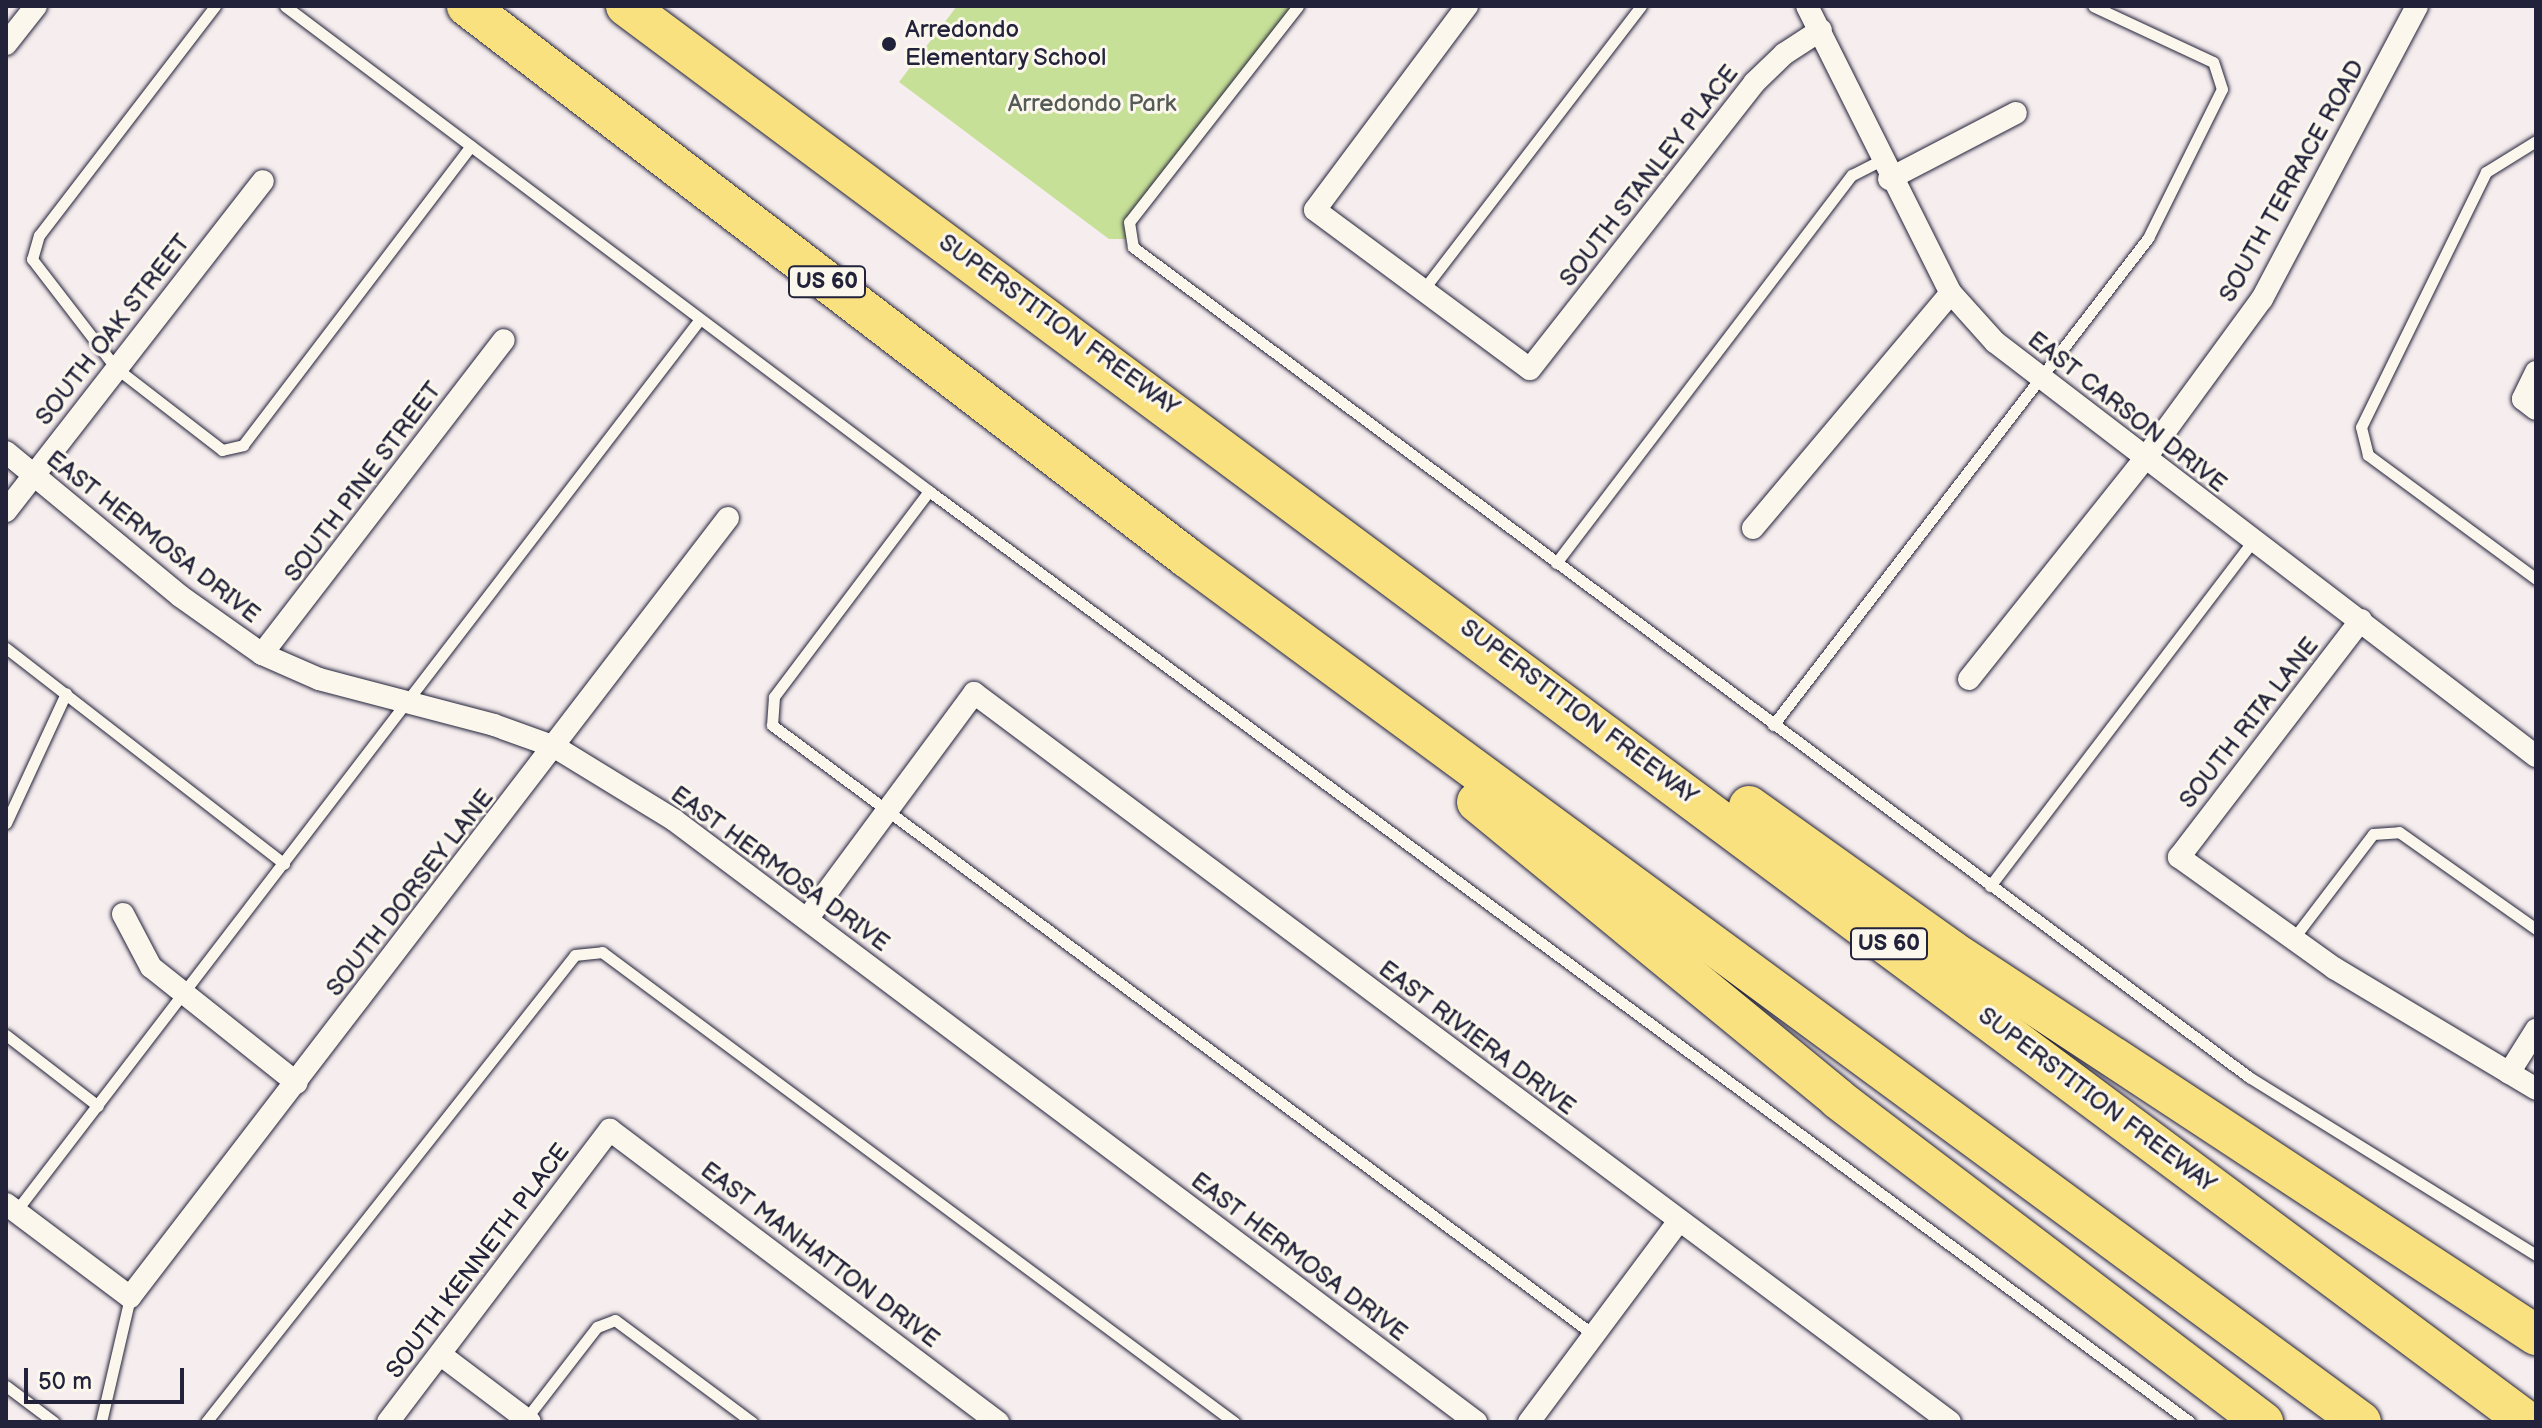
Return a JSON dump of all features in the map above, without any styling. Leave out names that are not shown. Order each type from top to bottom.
[{"type":"highway","name":"US 60","points":[[467,6],[1186,557],[2361,1422]]},
{"type":"highway","name":"SUPERSTITION FREEWAY","points":[[626,6],[1251,467],[2528,1422]]},
{"type":"highway","points":[[638,6],[706,65]]},
{"type":"highway","points":[[1251,467],[1697,769],[1952,951],[2536,1335]]},
{"type":"highway","points":[[1186,557],[1838,1099],[2263,1422]]},
{"type":"street","points":[[6,44],[36,6]]},
{"type":"street","points":[[1423,290],[1315,210],[1467,6]]},
{"type":"street","name":"EAST CARSON DRIVE","points":[[1807,6],[1885,169],[1951,293],[1995,342],[2038,379],[2361,620],[2536,756]]},
{"type":"street","name":"SOUTH TERRACE ROAD","points":[[1969,679],[2144,460],[2262,299],[2417,6]]},
{"type":"street","name":"SOUTH STANLEY PLACE","points":[[1423,290],[1530,369],[1754,83],[1784,54],[1821,30]]},
{"type":"street","points":[[1885,169],[2016,113]]},
{"type":"street","name":"SOUTH OAK STREET","points":[[6,511],[263,181]]},
{"type":"street","points":[[1753,528],[1951,293]]},
{"type":"street","name":"SOUTH PINE STREET","points":[[262,654],[504,340]]},
{"type":"street","points":[[2529,404],[2536,372]]},
{"type":"street","name":"EAST HERMOSA DRIVE","points":[[6,452],[180,596],[262,654],[319,679],[407,705],[494,725],[555,747],[674,820],[1476,1422]]},
{"type":"street","name":"SOUTH DORSEY LANE","points":[[130,1297],[728,518]]},
{"type":"street","name":"SOUTH RITA LANE","points":[[2293,939],[2179,857],[2361,620]]},
{"type":"street","name":"EAST RIVIERA DRIVE","points":[[887,811],[974,693],[1950,1422]]},
{"type":"street","points":[[807,919],[887,811]]},
{"type":"street","points":[[123,914],[151,967],[297,1083]]},
{"type":"street","points":[[2293,939],[2536,1089]]},
{"type":"street","points":[[2509,1073],[2536,1030]]},
{"type":"street","name":"SOUTH KENNETH PLACE","points":[[388,1422],[610,1130]]},
{"type":"street","name":"EAST MANHATTON DRIVE","points":[[610,1130],[998,1422]]},
{"type":"street","points":[[11,1208],[130,1297]]},
{"type":"street","points":[[1529,1422],[1679,1221]]},
{"type":"street","points":[[441,1355],[527,1421]]},
{"type":"lane","points":[[215,6],[39,235],[32,259],[116,368],[222,450],[243,445],[471,146]]},
{"type":"lane","points":[[285,6],[929,491],[2190,1422]]},
{"type":"lane","points":[[1298,6],[1129,222],[1133,247],[2249,1077],[2536,1255]]},
{"type":"lane","points":[[1423,290],[1641,6]]},
{"type":"lane","points":[[1773,725],[2148,238],[2222,89],[2213,62],[2093,6]]},
{"type":"lane","points":[[2536,141],[2486,172],[2361,427],[2368,455],[2536,579]]},
{"type":"lane","points":[[1556,563],[1852,175],[1885,169]]},
{"type":"lane","points":[[11,1208],[98,1106],[700,319]]},
{"type":"lane","points":[[929,491],[774,697],[772,725],[1595,1336]]},
{"type":"lane","points":[[1990,886],[2253,541]]},
{"type":"lane","points":[[6,648],[284,864]]},
{"type":"lane","points":[[6,823],[66,693]]},
{"type":"lane","points":[[2293,939],[2373,834],[2399,832],[2536,929]]},
{"type":"lane","points":[[206,1422],[575,955],[602,952],[1234,1422]]},
{"type":"lane","points":[[6,1035],[98,1106]]},
{"type":"lane","points":[[101,1422],[130,1297]]},
{"type":"lane","points":[[527,1421],[597,1327],[615,1320],[752,1422]]},
{"type":"lane","points":[[6,1386],[54,1422]]},
{"type":"green space","name":"Arredondo Park","points":[[957,6],[1298,6],[1129,222],[1132,239],[1109,239],[899,82]]},
{"type":"place","name":"Arredondo Elementary School","points":[[889,44]]}]
